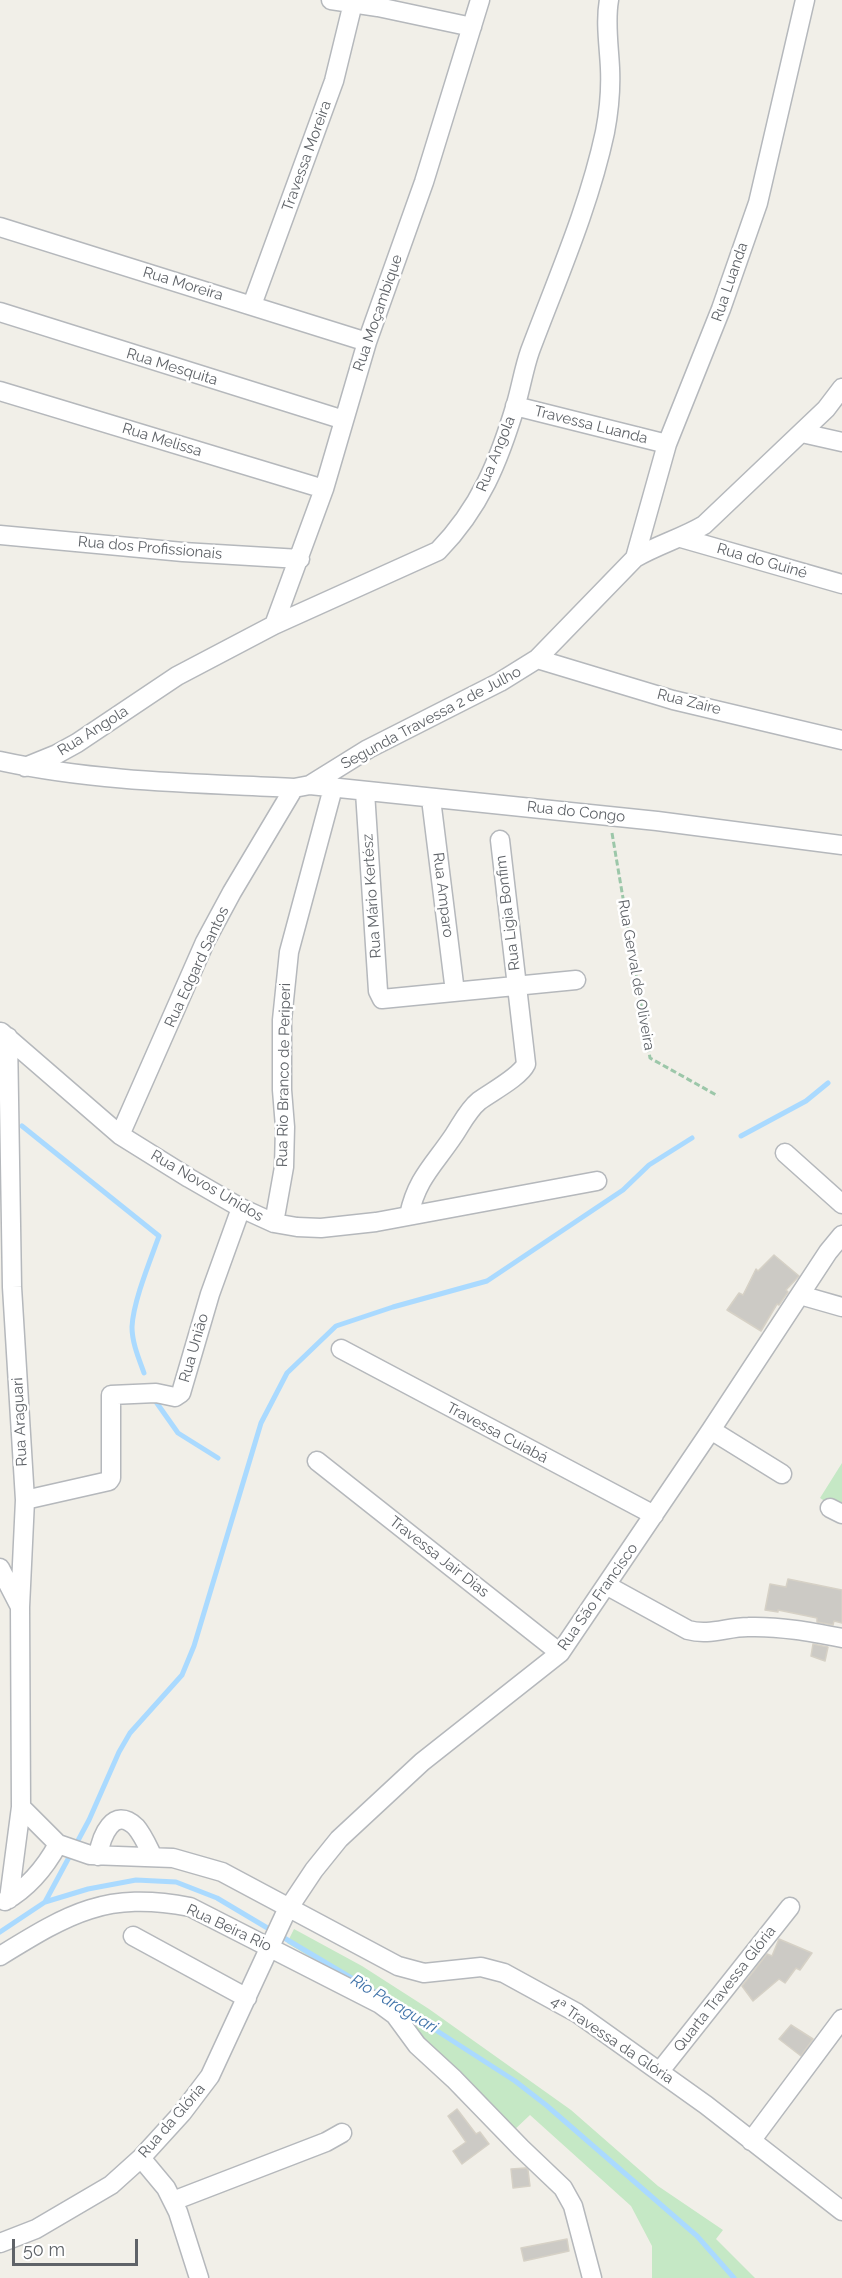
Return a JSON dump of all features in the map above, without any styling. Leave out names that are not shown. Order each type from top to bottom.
[{"type":"street","points":[[332,0],[472,27]]},
{"type":"street","name":"Rua Moçambique","points":[[274,625],[324,489],[366,342],[424,182],[480,0]]},
{"type":"street","name":"Rua Angola","points":[[26,767],[77,743],[177,676],[274,625],[438,551],[456,533],[474,508],[489,477],[515,406],[529,355],[579,221],[605,132],[610,72],[609,0]]},
{"type":"street","name":"Rua Luanda","points":[[635,558],[667,444],[721,309],[758,203],[805,0]]},
{"type":"street","name":"Travessa Moreira","points":[[252,305],[334,81],[354,3]]},
{"type":"street","name":"Rua Moreira","points":[[0,227],[366,342]]},
{"type":"street","name":"Rua Mesquita","points":[[0,312],[344,420]]},
{"type":"street","name":"Segunda Travessa 2 de Julho","points":[[302,786],[368,749],[500,682],[537,659],[635,558],[681,538],[704,525],[802,433],[826,409],[842,388]]},
{"type":"street","name":"Rua Melissa","points":[[0,391],[324,489]]},
{"type":"street","name":"Travessa Luanda","points":[[515,406],[667,444]]},
{"type":"street","points":[[802,433],[842,442]]},
{"type":"street","name":"Rua dos Profissionais","points":[[0,535],[183,552],[300,559]]},
{"type":"street","name":"Rua do Guiné","points":[[681,538],[842,584]]},
{"type":"street","name":"Rua Zaire","points":[[537,659],[673,700],[842,740]]},
{"type":"street","name":"Rua do Congo","points":[[0,761],[26,767],[127,779],[333,788],[431,799],[497,803],[842,845]]},
{"type":"street","name":"Rua Edgard Santos","points":[[120,1135],[205,942],[232,891],[302,786]]},
{"type":"street","name":"Rua Rio Branco de Periperi","points":[[274,1223],[284,1167],[282,1020],[289,952],[333,788]]},
{"type":"street","name":"Rua Mário Kertész","points":[[365,792],[378,991],[382,999],[455,992]]},
{"type":"street","name":"Rua Amparo","points":[[431,799],[455,992]]},
{"type":"street","name":"Rua Ligia Bonfim","points":[[409,1215],[423,1176],[456,1133],[461,1122],[477,1103],[525,1067],[526,1056],[500,840]]},
{"type":"street","points":[[455,992],[576,980]]},
{"type":"street","name":"Rua Novos Unidos","points":[[4,1034],[120,1135],[241,1208],[274,1223],[321,1228],[376,1222],[597,1181]]},
{"type":"street","name":"Rua Araguari","points":[[4,1034],[12,1287],[25,1500],[20,1607],[21,1807],[5,1901]]},
{"type":"street","points":[[785,1152],[842,1204]]},
{"type":"street","name":"Rua Uniâo","points":[[25,1500],[109,1481],[111,1478],[111,1395],[156,1393],[179,1396],[210,1294],[241,1208]]},
{"type":"street","name":"Rua São Francisco","points":[[272,1941],[287,1910],[314,1870],[339,1839],[422,1762],[560,1653],[711,1430],[828,1251],[842,1235]]},
{"type":"street","points":[[800,1294],[842,1307]]},
{"type":"street","name":"Travessa Cuiabá","points":[[341,1350],[654,1515]]},
{"type":"street","points":[[711,1430],[782,1474]]},
{"type":"street","name":"Travessa Jair Dias","points":[[317,1461],[560,1653]]},
{"type":"street","points":[[0,1568],[20,1607]]},
{"type":"street","points":[[606,1585],[688,1630],[700,1633],[745,1627],[771,1627],[842,1638]]},
{"type":"street","points":[[5,1901],[31,1881],[62,1845],[21,1807]]},
{"type":"street","points":[[94,1856],[100,1839],[109,1825],[119,1820],[129,1822],[138,1829],[153,1857]]},
{"type":"street","name":"4ª Travessa da Glória","points":[[62,1845],[94,1856],[173,1858],[222,1872],[287,1910],[409,1970],[435,1972],[481,1967],[504,1973],[577,2013],[660,2071],[842,2211]]},
{"type":"street","name":"Rua Beira Rio","points":[[0,1956],[71,1915],[135,1900],[160,1901],[190,1907],[272,1941],[395,2015],[417,2045],[563,2188],[573,2206],[592,2278]]},
{"type":"street","name":"Quarta Travessa Glória","points":[[660,2071],[790,1907]]},
{"type":"street","points":[[133,1936],[247,1998]]},
{"type":"street","name":"Rua da Glória","points":[[0,2243],[36,2229],[111,2185],[141,2158],[182,2113],[210,2076],[272,1941]]},
{"type":"street","points":[[751,2141],[842,2019]]},
{"type":"street","points":[[173,2201],[327,2142],[342,2133]]},
{"type":"street","points":[[141,2158],[166,2188],[173,2201],[199,2278]]},
{"type":"path","name":"Rua Gerval de Oliveira","points":[[609,816],[650,1058],[718,1096]]},
{"type":"green space","points":[[842,1463],[842,1512],[820,1498]]},
{"type":"green space","points":[[294,1929],[362,1966],[429,2009],[571,2110],[658,2186],[723,2230],[716,2239],[755,2278],[652,2278],[652,2246],[631,2206],[530,2115],[512,2132],[421,2042],[410,2017],[287,1943]]},
{"type":"building","points":[[774,1255],[799,1276],[786,1290],[788,1292],[779,1305],[777,1304],[761,1331],[727,1310],[739,1293],[743,1295],[756,1269],[758,1271]]},
{"type":"building","points":[[788,1579],[842,1590],[842,1623],[834,1621],[833,1625],[817,1622],[817,1618],[778,1610],[778,1612],[765,1610],[770,1584],[786,1587]]},
{"type":"building","points":[[813,1644],[828,1647],[825,1661],[811,1656]]},
{"type":"building","points":[[779,1939],[812,1953],[800,1970],[796,1968],[785,1983],[779,1979],[753,2001],[742,1986],[767,1954],[772,1956]]},
{"type":"building","points":[[791,2025],[813,2039],[801,2056],[779,2039]]},
{"type":"building","points":[[457,2109],[476,2134],[480,2132],[489,2144],[462,2164],[453,2151],[466,2142],[448,2116]]},
{"type":"building","points":[[526,2168],[530,2186],[513,2188],[511,2169]]},
{"type":"building","points":[[567,2239],[569,2251],[524,2261],[521,2248]]},
{"type":"waterway","points":[[741,1136],[806,1101],[828,1083]]},
{"type":"waterway","points":[[22,1126],[159,1236],[142,1282],[133,1317],[133,1339],[144,1373]]},
{"type":"waterway","points":[[45,1902],[89,1820],[119,1752],[130,1733],[182,1675],[194,1646],[261,1423],[287,1373],[336,1326],[393,1307],[487,1281],[623,1190],[649,1165],[692,1138]]},
{"type":"waterway","points":[[154,1399],[178,1433],[218,1458]]},
{"type":"waterway","name":"Rio Paraguari","points":[[0,1932],[45,1902],[88,1889],[136,1880],[176,1882],[217,1898],[375,1992]]},
{"type":"waterway","name":"Rio Paraguari","points":[[389,2000],[515,2081],[546,2105],[697,2236],[734,2278]]}]
